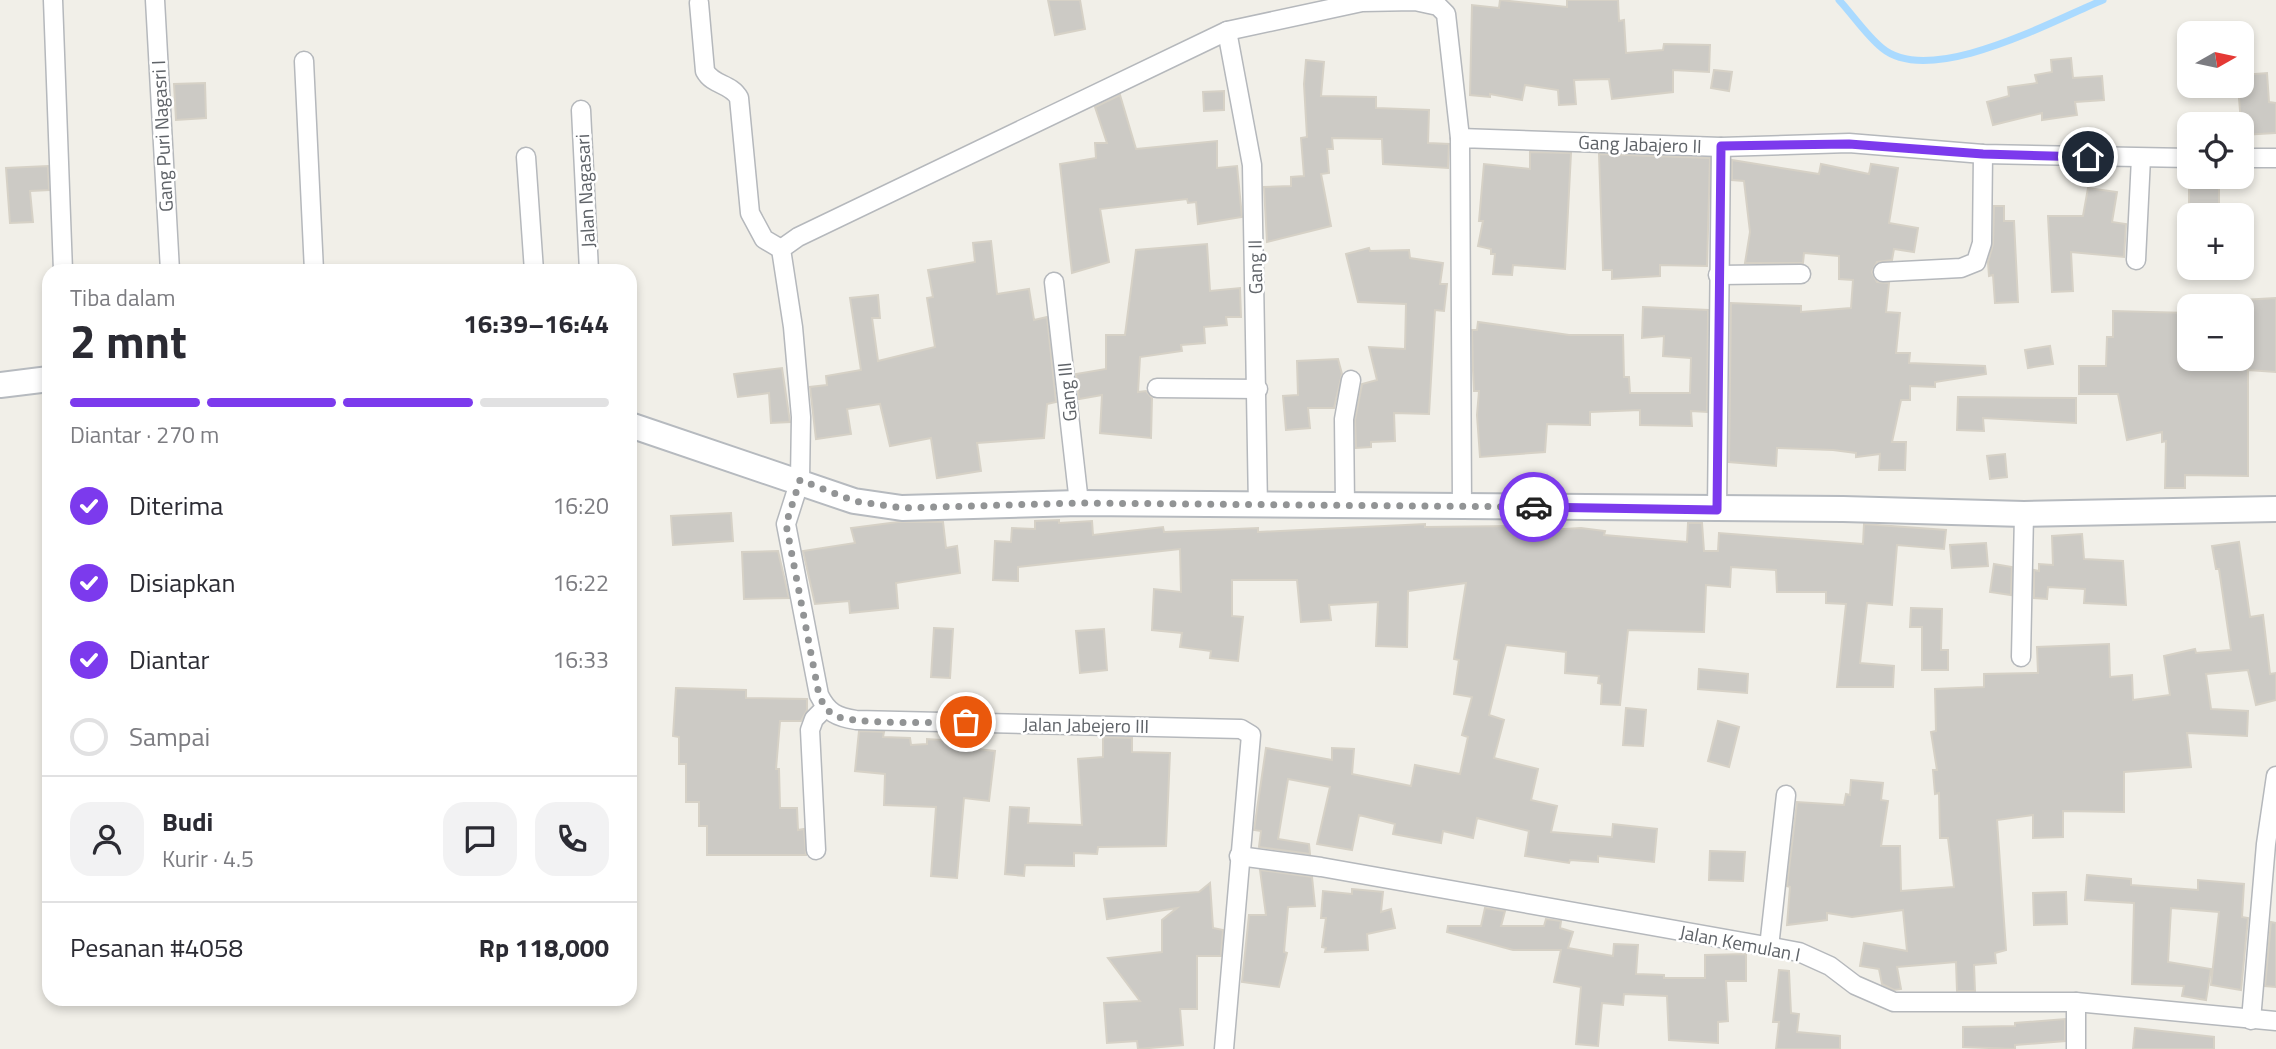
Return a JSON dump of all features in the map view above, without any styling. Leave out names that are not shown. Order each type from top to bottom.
[{"type":"street","points":[[53,0],[63,264]]},
{"type":"street","name":"Gang Puri Nagasri I","points":[[155,0],[170,264]]},
{"type":"street","points":[[781,249],[798,237],[1227,31],[1362,2],[1415,1],[1438,6],[1448,17],[1460,138],[1462,507]]},
{"type":"street","points":[[699,3],[705,71],[709,79],[733,90],[739,98],[752,220],[764,239],[781,249]]},
{"type":"street","name":"Gang II","points":[[1227,31],[1252,165],[1258,506]]},
{"type":"street","points":[[304,61],[314,264]]},
{"type":"street","name":"Jalan Nagasari","points":[[581,110],[589,264]]},
{"type":"street","name":"Gang Jabajero II","points":[[1460,138],[1721,146],[1849,144],[1983,154],[2177,158]]},
{"type":"street","points":[[1717,510],[1721,146]]},
{"type":"street","points":[[1883,272],[1961,268],[1976,262],[1982,243],[1983,154]]},
{"type":"street","points":[[526,157],[534,264]]},
{"type":"street","points":[[2136,260],[2141,158]]},
{"type":"street","points":[[2254,158],[2276,158]]},
{"type":"street","points":[[781,249],[793,327],[801,417],[800,480],[786,524],[819,695],[825,708],[814,719],[810,730],[816,850]]},
{"type":"street","points":[[1718,275],[1801,274]]},
{"type":"street","name":"Gang III","points":[[1054,282],[1079,503]]},
{"type":"street","points":[[0,385],[42,380]]},
{"type":"street","points":[[1345,505],[1344,419],[1351,380]]},
{"type":"street","points":[[1157,388],[1258,388]]},
{"type":"street","points":[[637,427],[800,480],[854,501],[902,508],[1079,503],[1843,509],[2024,514],[2276,509]]},
{"type":"street","points":[[2021,657],[2024,514]]},
{"type":"street","name":"Jalan Jabejero III","points":[[825,708],[834,715],[856,720],[1241,729],[1251,735],[1252,745],[1239,856]]},
{"type":"street","points":[[2251,1020],[2266,844],[2276,776]]},
{"type":"street","points":[[1769,947],[1786,795]]},
{"type":"street","points":[[1224,1049],[1239,856]]},
{"type":"street","name":"Jalan Kemulan I","points":[[1239,856],[1321,867],[1769,947],[1813,957],[1855,985],[1894,1002],[2076,1002],[2276,1021]]},
{"type":"street","points":[[2076,1002],[2076,1049]]},
{"type":"building","points":[[1048,0],[1080,0],[1085,29],[1055,35]]},
{"type":"building","points":[[1500,0],[1567,7],[1567,0],[1618,0],[1619,21],[1624,20],[1626,53],[1663,50],[1664,44],[1710,45],[1709,72],[1673,70],[1673,92],[1612,99],[1609,79],[1574,80],[1576,104],[1559,105],[1558,90],[1525,85],[1522,100],[1490,94],[1490,97],[1470,95],[1472,5],[1499,8]]},
{"type":"building","points":[[2071,58],[2073,78],[2102,76],[2104,100],[2075,102],[2077,115],[2042,120],[2042,113],[1993,125],[1987,102],[2009,96],[2008,87],[2037,83],[2035,75],[2052,72],[2051,60]]},
{"type":"building","points":[[1306,60],[1324,62],[1321,96],[1376,97],[1376,108],[1429,110],[1428,143],[1449,144],[1448,168],[1383,164],[1382,139],[1332,138],[1333,149],[1327,149],[1329,173],[1321,174],[1331,226],[1267,242],[1264,187],[1291,186],[1291,177],[1304,176],[1301,138],[1307,137],[1304,84]]},
{"type":"building","points":[[1714,70],[1732,72],[1729,91],[1711,88]]},
{"type":"building","points":[[2267,73],[2269,102],[2276,103],[2276,133],[2254,134],[2254,112],[2240,112],[2239,98],[2254,98],[2254,74]]},
{"type":"building","points":[[205,83],[206,118],[176,120],[174,84]]},
{"type":"building","points":[[1224,91],[1224,110],[1204,111],[1203,92]]},
{"type":"building","points":[[1120,95],[1136,149],[1217,141],[1217,168],[1237,166],[1242,217],[1198,224],[1196,202],[1188,203],[1187,199],[1100,209],[1109,262],[1072,273],[1060,164],[1096,158],[1095,143],[1107,143],[1095,107]]},
{"type":"building","points":[[1530,152],[1571,153],[1565,269],[1513,265],[1512,275],[1493,274],[1495,254],[1491,254],[1491,249],[1478,246],[1483,221],[1479,221],[1484,164],[1530,169]]},
{"type":"building","points":[[1599,154],[1710,158],[1707,266],[1660,265],[1660,276],[1612,279],[1612,270],[1603,270]]},
{"type":"building","points":[[1732,160],[1819,174],[1821,164],[1869,174],[1871,164],[1898,168],[1889,223],[1918,228],[1914,252],[1894,249],[1892,260],[1877,262],[1872,272],[1877,282],[1889,283],[1886,312],[1900,313],[1896,353],[1910,353],[1909,363],[1985,366],[1986,374],[1935,382],[1935,387],[1910,386],[1910,400],[1901,400],[1892,442],[1906,442],[1905,470],[1879,470],[1880,454],[1856,457],[1856,453],[1833,450],[1777,448],[1776,466],[1729,462],[1731,303],[1801,306],[1801,312],[1851,308],[1853,280],[1839,279],[1839,256],[1804,253],[1803,263],[1745,263],[1750,232],[1744,181],[1732,180]]},
{"type":"building","points":[[48,166],[49,190],[30,191],[33,222],[10,223],[6,168]]},
{"type":"building","points":[[2088,188],[2117,192],[2112,222],[2126,224],[2124,257],[2071,252],[2073,291],[2052,292],[2048,216],[2083,216]]},
{"type":"building","points":[[2189,189],[2219,189],[2219,203],[2189,203]]},
{"type":"building","points":[[1994,206],[2004,206],[2004,221],[2014,221],[2018,302],[1995,303],[1993,275],[1989,276],[1988,262],[1993,244]]},
{"type":"building","points":[[991,241],[997,294],[1029,289],[1034,320],[1047,317],[1056,402],[1047,404],[1044,438],[977,443],[981,471],[937,478],[931,438],[890,446],[880,404],[847,409],[851,434],[816,439],[810,387],[827,385],[826,376],[861,370],[850,298],[878,295],[880,318],[872,318],[878,361],[935,347],[927,298],[933,297],[928,270],[975,262],[973,243]]},
{"type":"building","points":[[1207,244],[1210,291],[1240,288],[1241,317],[1226,317],[1227,325],[1204,327],[1205,343],[1181,345],[1182,351],[1140,357],[1138,392],[1146,391],[1152,398],[1151,438],[1100,433],[1102,395],[1079,399],[1076,374],[1106,369],[1106,335],[1125,335],[1136,250]]},
{"type":"building","points":[[1369,248],[1370,251],[1409,250],[1410,258],[1443,263],[1440,284],[1447,284],[1444,311],[1435,310],[1429,414],[1394,413],[1395,441],[1371,442],[1371,447],[1356,448],[1355,420],[1362,384],[1377,380],[1369,347],[1405,349],[1406,304],[1358,302],[1346,254]]},
{"type":"building","points":[[2276,298],[2276,372],[2254,370],[2254,299]]},
{"type":"building","points":[[1643,307],[1708,310],[1707,412],[1691,411],[1692,426],[1640,425],[1640,410],[1590,412],[1590,425],[1547,424],[1545,452],[1480,457],[1477,415],[1479,391],[1474,391],[1472,330],[1477,330],[1478,322],[1569,335],[1623,335],[1624,377],[1629,377],[1630,393],[1690,393],[1691,358],[1663,356],[1664,336],[1642,338]]},
{"type":"building","points":[[2113,311],[2177,313],[2177,371],[2248,371],[2248,476],[2185,475],[2185,488],[2165,488],[2166,441],[2162,442],[2162,432],[2127,440],[2118,394],[2079,394],[2079,366],[2106,366],[2107,337],[2113,337]]},
{"type":"building","points":[[2050,346],[2053,364],[2028,368],[2025,350]]},
{"type":"building","points":[[1338,359],[1342,374],[1334,408],[1308,408],[1310,428],[1286,430],[1283,396],[1298,395],[1297,361]]},
{"type":"building","points":[[782,368],[790,422],[771,423],[769,393],[738,397],[734,374]]},
{"type":"building","points":[[1958,397],[2076,398],[2076,423],[1983,418],[1984,431],[1957,430]]},
{"type":"building","points":[[2005,454],[2007,477],[1990,479],[1987,456]]},
{"type":"building","points":[[731,513],[733,541],[673,545],[671,516]]},
{"type":"building","points":[[1059,520],[1059,523],[1092,521],[1093,535],[1163,527],[1164,532],[1258,528],[1258,532],[1425,524],[1425,527],[1512,526],[1512,532],[1581,528],[1605,531],[1604,535],[1687,542],[1688,523],[1702,523],[1704,551],[1718,551],[1719,533],[1863,544],[1864,524],[1946,530],[1944,549],[1897,545],[1892,605],[1867,603],[1860,663],[1894,666],[1893,687],[1837,687],[1846,604],[1826,603],[1826,592],[1777,592],[1776,570],[1731,567],[1730,587],[1706,585],[1704,632],[1628,630],[1620,705],[1601,704],[1602,684],[1598,683],[1599,676],[1565,673],[1566,652],[1506,645],[1489,715],[1504,720],[1494,758],[1538,769],[1531,800],[1557,806],[1551,832],[1612,837],[1613,824],[1657,829],[1654,862],[1598,856],[1598,862],[1570,860],[1569,863],[1525,856],[1529,831],[1477,818],[1473,838],[1443,831],[1441,843],[1393,834],[1395,824],[1359,815],[1352,850],[1317,844],[1330,787],[1288,779],[1278,839],[1309,844],[1310,854],[1259,847],[1261,831],[1254,830],[1266,748],[1332,760],[1332,748],[1354,749],[1352,774],[1411,786],[1415,765],[1460,774],[1468,737],[1462,735],[1472,697],[1454,694],[1459,660],[1454,659],[1466,583],[1408,591],[1407,647],[1376,646],[1378,602],[1329,605],[1331,620],[1301,622],[1297,580],[1232,580],[1232,616],[1243,617],[1238,661],[1210,658],[1211,651],[1180,647],[1182,633],[1152,630],[1154,589],[1181,592],[1180,549],[1018,567],[1018,581],[993,580],[995,541],[1011,542],[1012,528],[1035,529],[1035,521]]},
{"type":"building","points":[[898,522],[943,522],[946,548],[957,546],[960,573],[896,583],[898,608],[850,613],[849,601],[815,604],[803,551],[855,543],[851,528]]},
{"type":"building","points":[[2082,534],[2084,559],[2123,561],[2126,605],[2084,603],[2085,589],[2048,587],[2047,599],[2034,598],[2034,570],[2039,571],[2039,564],[2053,565],[2052,536]]},
{"type":"building","points":[[2239,542],[2250,617],[2263,615],[2270,674],[2276,673],[2276,700],[2256,705],[2248,670],[2206,674],[2211,709],[2248,711],[2247,736],[2187,733],[2191,767],[2124,772],[2124,812],[2063,811],[2063,837],[2033,838],[2033,815],[1997,820],[2006,950],[1995,953],[1996,963],[1974,965],[1975,991],[1957,991],[1956,962],[1897,967],[1901,989],[1894,990],[1882,984],[1879,969],[1860,966],[1864,943],[1907,951],[1903,910],[1852,917],[1827,913],[1827,920],[1787,925],[1790,887],[1787,886],[1797,802],[1844,805],[1846,794],[1850,795],[1851,780],[1883,783],[1881,800],[1888,801],[1881,846],[1900,846],[1901,891],[1954,887],[1948,838],[1940,838],[1939,793],[1935,794],[1933,770],[1937,770],[1931,732],[1936,731],[1935,689],[1984,687],[1984,674],[2038,673],[2037,647],[2109,644],[2110,677],[2132,675],[2133,700],[2170,695],[2164,656],[2195,649],[2196,653],[2231,650],[2219,569],[2216,569],[2212,546]]},
{"type":"building","points":[[1986,543],[1988,566],[1952,568],[1950,545]]},
{"type":"building","points":[[778,551],[789,598],[744,599],[742,552]]},
{"type":"building","points":[[1994,564],[2012,567],[2011,595],[1990,592]]},
{"type":"building","points":[[1911,608],[1942,609],[1941,650],[1948,650],[1948,670],[1922,670],[1922,627],[1910,627]]},
{"type":"building","points":[[934,628],[953,629],[950,678],[931,677]]},
{"type":"building","points":[[1104,629],[1107,670],[1080,673],[1076,631]]},
{"type":"building","points":[[1699,669],[1748,674],[1747,693],[1698,689]]},
{"type":"building","points":[[676,688],[746,690],[746,698],[807,699],[807,710],[801,721],[780,721],[776,769],[779,769],[780,808],[797,808],[798,830],[804,829],[806,855],[707,855],[707,826],[699,826],[699,802],[686,802],[686,764],[679,764],[679,737],[673,736]]},
{"type":"building","points":[[1626,708],[1646,710],[1643,746],[1623,745]]},
{"type":"building","points":[[1718,721],[1739,727],[1729,767],[1708,761]]},
{"type":"building","points":[[859,731],[884,732],[883,737],[910,738],[911,745],[927,744],[927,739],[942,740],[942,733],[969,734],[968,748],[995,751],[989,801],[964,798],[957,878],[931,876],[936,807],[884,805],[885,774],[855,771]]},
{"type":"building","points":[[1103,737],[1132,738],[1132,752],[1170,753],[1166,846],[1098,847],[1097,854],[1074,853],[1074,866],[1025,865],[1024,876],[1005,874],[1010,807],[1029,808],[1028,823],[1082,825],[1078,759],[1103,757]]},
{"type":"building","points":[[1710,851],[1745,852],[1743,881],[1709,880]]},
{"type":"building","points":[[1260,870],[1312,877],[1315,906],[1288,907],[1284,952],[1287,953],[1279,987],[1242,982],[1249,915],[1266,915]]},
{"type":"building","points":[[2087,875],[2131,879],[2131,885],[2198,890],[2198,880],[2244,884],[2242,917],[2248,918],[2241,990],[2211,985],[2219,912],[2171,908],[2168,962],[2211,969],[2206,1000],[2182,996],[2184,986],[2132,984],[2134,903],[2085,900]]},
{"type":"building","points":[[1210,883],[1213,928],[1223,930],[1221,956],[1197,956],[1197,1009],[1180,1009],[1183,1045],[1138,1049],[1137,1041],[1107,1043],[1104,1003],[1140,1001],[1108,958],[1162,952],[1162,920],[1177,908],[1107,919],[1104,899],[1199,892]]},
{"type":"building","points":[[1352,889],[1383,892],[1381,912],[1391,909],[1395,928],[1367,934],[1368,950],[1325,952],[1326,948],[1322,947],[1326,918],[1321,918],[1323,891],[1352,894]]},
{"type":"building","points":[[2066,892],[2067,924],[2034,925],[2033,893]]},
{"type":"building","points":[[1485,908],[1505,911],[1501,926],[1544,926],[1546,919],[1561,921],[1560,928],[1573,932],[1568,948],[1613,956],[1614,944],[1638,945],[1636,974],[1664,975],[1664,978],[1705,978],[1705,955],[1746,954],[1746,981],[1726,981],[1728,1021],[1718,1022],[1718,1043],[1669,1040],[1667,996],[1624,994],[1623,1005],[1602,1003],[1598,1046],[1576,1044],[1581,987],[1554,982],[1561,950],[1513,950],[1447,932],[1448,926],[1481,926]]},
{"type":"building","points":[[2271,922],[2276,923],[2276,987],[2265,986]]},
{"type":"building","points":[[1779,970],[1789,971],[1791,1013],[1799,1014],[1797,1032],[1840,1036],[1840,1049],[1776,1049],[1779,1022],[1773,1022]]},
{"type":"building","points":[[2065,1019],[2065,1041],[2015,1045],[2015,1049],[1963,1047],[1963,1027],[2015,1026],[2015,1023]]},
{"type":"building","points":[[2135,1028],[2214,1037],[2214,1049],[2133,1049]]},
{"type":"waterway","points":[[1839,0],[1882,48],[1903,58],[1930,60],[1960,56],[1991,47],[2103,0]]},
{"type":"way so far","points":[[966,722],[856,720],[834,715],[825,708],[819,695],[786,524],[800,480],[854,501],[902,508],[1079,503],[1534,507]]},
{"type":"route","points":[[1534,507],[1717,510],[1721,146],[1849,144],[1983,154],[2088,157]]}]
